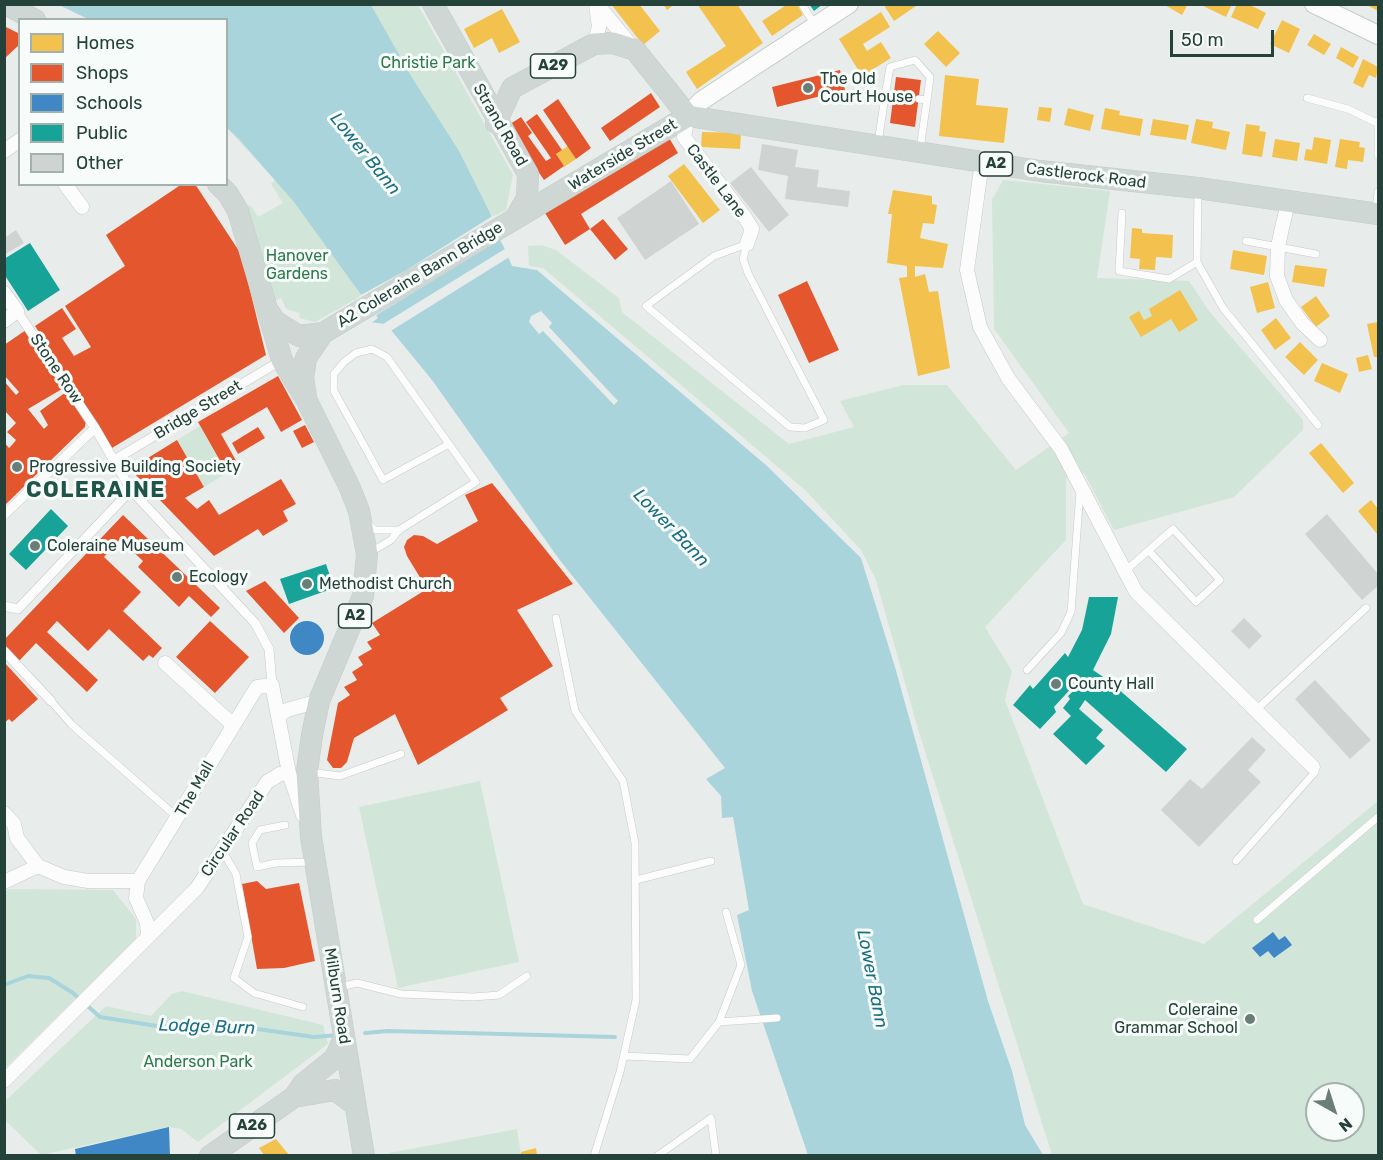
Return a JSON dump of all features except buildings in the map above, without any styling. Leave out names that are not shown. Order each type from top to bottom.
[{"type":"main road","points":[[6,4],[31,18]]},
{"type":"main road","name":"Strand Road","points":[[433,4],[496,123],[528,174],[525,207]]},
{"type":"main road","points":[[635,50],[688,116],[701,101],[849,4]]},
{"type":"main road","points":[[1314,4],[1378,35]]},
{"type":"main road","name":"A29","points":[[496,123],[512,88],[594,44],[613,43],[635,50]]},
{"type":"main road","name":"A29","points":[[468,70],[492,83],[512,88]]},
{"type":"main road","name":"Castlerock Road","points":[[688,116],[1040,171],[1198,188],[1377,214]]},
{"type":"main road","name":"Waterside Street","points":[[528,174],[544,187],[562,192],[688,116]]},
{"type":"main road","points":[[220,186],[228,194],[238,211],[282,360]]},
{"type":"main road","name":"A2","points":[[525,207],[562,192]]},
{"type":"main road","name":"A2 Coleraine Bann Bridge","points":[[323,333],[525,207]]},
{"type":"main road","points":[[266,308],[275,321],[291,332],[304,336],[323,333]]},
{"type":"main road","name":"A2","points":[[306,399],[303,378],[306,358],[323,333]]},
{"type":"main road","name":"A2","points":[[282,360],[306,399],[359,511],[367,554],[363,596],[320,701],[312,735],[298,772]]},
{"type":"main road","name":"Milburn Road","points":[[298,772],[364,1155]]},
{"type":"main road","name":"A26","points":[[210,1155],[294,1097],[303,1084],[335,1058],[343,1032]]},
{"type":"main road","name":"A26","points":[[294,1097],[335,1090],[355,1105]]},
{"type":"street","points":[[594,44],[599,27],[596,4]]},
{"type":"street","points":[[596,4],[635,50]]},
{"type":"street","name":"Castle Lane","points":[[688,116],[684,137],[752,229],[747,244]]},
{"type":"street","points":[[4,151],[18,141]]},
{"type":"street","points":[[982,162],[967,270],[981,327],[1008,378],[1061,449],[1081,483],[1136,592],[1313,767]]},
{"type":"street","points":[[66,186],[82,207]]},
{"type":"street","points":[[1288,202],[1278,246],[1277,276],[1286,300],[1302,323],[1320,339]]},
{"type":"street","points":[[4,293],[17,311],[4,321]]},
{"type":"street","name":"Stone Row","points":[[17,311],[95,428],[131,490],[255,622],[269,649],[272,685]]},
{"type":"street","name":"Bridge Street","points":[[114,460],[282,360]]},
{"type":"street","points":[[4,515],[95,428]]},
{"type":"street","points":[[4,606],[18,609],[131,490]]},
{"type":"street","points":[[220,584],[238,575]]},
{"type":"street","points":[[4,651],[51,701]]},
{"type":"street","points":[[165,663],[232,724]]},
{"type":"street","points":[[272,685],[279,716],[298,772]]},
{"type":"street","name":"The Mall","points":[[138,881],[252,692],[256,687],[272,685]]},
{"type":"street","points":[[279,716],[287,710],[320,701]]},
{"type":"street","name":"Circular Road","points":[[4,1082],[197,888],[267,782],[280,774],[298,772]]},
{"type":"street","points":[[4,813],[14,824],[17,838],[38,866],[64,877],[88,881],[138,881],[135,898],[147,923],[148,937]]},
{"type":"street","points":[[4,882],[38,866]]},
{"type":"lane","points":[[802,4],[816,26]]},
{"type":"lane","points":[[878,146],[889,96],[890,67],[915,60],[930,77],[923,100],[920,152]]},
{"type":"lane","points":[[1307,98],[1348,109],[1378,122],[1378,155]]},
{"type":"lane","points":[[1198,188],[1197,262],[1223,308],[1318,425]]},
{"type":"lane","points":[[1377,214],[1378,192]]},
{"type":"lane","points":[[1122,213],[1119,271],[1170,279],[1197,262]]},
{"type":"lane","points":[[1246,241],[1316,254]]},
{"type":"lane","points":[[747,244],[743,259],[748,273],[824,420],[805,428],[790,428],[646,306],[714,256],[747,244]]},
{"type":"lane","points":[[367,554],[391,540],[399,530],[476,482],[449,444],[387,357],[372,349],[356,354],[344,362],[334,374],[334,390],[383,480],[449,444]]},
{"type":"lane","points":[[1027,670],[1061,633],[1071,612],[1081,483]]},
{"type":"lane","points":[[359,511],[375,530],[399,530]]},
{"type":"lane","points":[[1124,572],[1173,529],[1220,580],[1196,602],[1149,551]]},
{"type":"lane","points":[[1255,711],[1366,608]]},
{"type":"lane","points":[[556,618],[575,711],[623,781],[635,843],[636,1000],[624,1056],[594,1155]]},
{"type":"lane","points":[[51,701],[72,725],[178,818]]},
{"type":"lane","points":[[298,772],[340,776],[400,754]]},
{"type":"lane","points":[[1236,861],[1315,772],[1313,767]]},
{"type":"lane","points":[[1257,920],[1378,817]]},
{"type":"lane","points":[[285,825],[260,830],[252,843],[257,867],[276,863],[295,865],[315,862]]},
{"type":"lane","points":[[222,850],[236,873],[248,937],[234,978],[254,993],[303,1006]]},
{"type":"lane","points":[[636,880],[711,861]]},
{"type":"lane","points":[[624,1056],[690,1059],[719,1022],[741,965],[726,912]]},
{"type":"lane","points":[[336,987],[357,983],[401,994],[473,997],[499,995],[527,976]]},
{"type":"lane","points":[[719,1022],[777,1018]]},
{"type":"lane","points":[[657,1155],[711,1118],[716,1155]]},
{"type":"green space","name":"Christie Park","points":[[364,5],[418,5],[513,175],[506,210],[490,218]]},
{"type":"green space","name":"Hanover Gardens","points":[[228,121],[247,135],[365,294],[315,322],[299,318],[300,313],[286,309],[281,298],[272,302],[245,211],[248,205],[251,206],[258,217],[283,203],[271,184],[275,180],[228,129]]},
{"type":"green space","points":[[1003,180],[1110,191],[1097,278],[1189,281],[1209,311],[1303,420],[1303,430],[1234,497],[1114,530],[1084,473],[1066,478],[1066,540],[985,627],[1012,671],[1005,700],[1083,904],[1204,944],[1378,801],[1378,1155],[1052,1155],[918,729],[876,580],[861,550],[805,490],[543,268],[529,266],[528,246],[542,245],[556,250],[619,298],[622,312],[789,444],[854,427],[840,401],[903,385],[947,385],[1016,470],[1069,433],[994,329],[992,200]]},
{"type":"green space","points":[[200,426],[227,473],[204,487],[177,440]]},
{"type":"green space","points":[[480,781],[519,962],[398,988],[359,807]]},
{"type":"green space","points":[[10,889],[113,890],[136,919],[136,939],[5,1068],[4,891]]},
{"type":"green space","name":"Anderson Park","points":[[182,991],[323,1025],[328,1044],[198,1142],[181,1129],[169,1127],[41,1155],[5,1120],[4,1102],[106,1006],[151,1016],[172,994]]},
{"type":"green space","points":[[517,1129],[521,1155],[389,1156],[389,1153]]},
{"type":"water","name":"Lower Bann","points":[[59,5],[371,5],[411,76],[459,151],[489,211],[512,266],[537,270],[767,466],[861,558],[895,667],[988,1001],[1012,1071],[1025,1125],[1043,1155],[808,1155],[752,991],[737,915],[749,910],[733,817],[722,818],[721,796],[706,779],[725,768],[559,559],[432,380],[386,324],[371,323],[378,318],[294,202],[228,129],[228,18],[86,18]]},
{"type":"pier","points":[[494,215],[511,256],[389,332],[384,327],[369,325],[369,321],[374,318],[359,296],[405,271]],"holes":[[[500,240],[505,249],[383,324],[370,322],[378,314]]]},
{"type":"pier","points":[[541,311],[552,323],[549,327],[618,401],[614,405],[543,331],[539,334],[529,322],[531,316]]},
{"type":"waterway","name":"Lodge Burn","points":[[4,985],[28,976],[49,978],[73,993],[100,1017],[157,1026],[236,1026],[314,1037],[338,1035]]},
{"type":"waterway","name":"Lodge Burn","points":[[365,1033],[388,1031],[615,1037]]},
{"type":"place","name":"The Old Court House","points":[[808,88]]},
{"type":"place","name":"Progressive Building Society","points":[[17,467]]},
{"type":"place","name":"Coleraine Museum","points":[[35,546]]},
{"type":"place","name":"Ecology","points":[[177,577]]},
{"type":"place","name":"Methodist Church","points":[[307,584]]},
{"type":"place","name":"County Hall","points":[[1056,684]]},
{"type":"place","name":"Coleraine Grammar School","points":[[1250,1019]]},
{"type":"district","name":"COLERAINE","points":[[96,491]]}]
